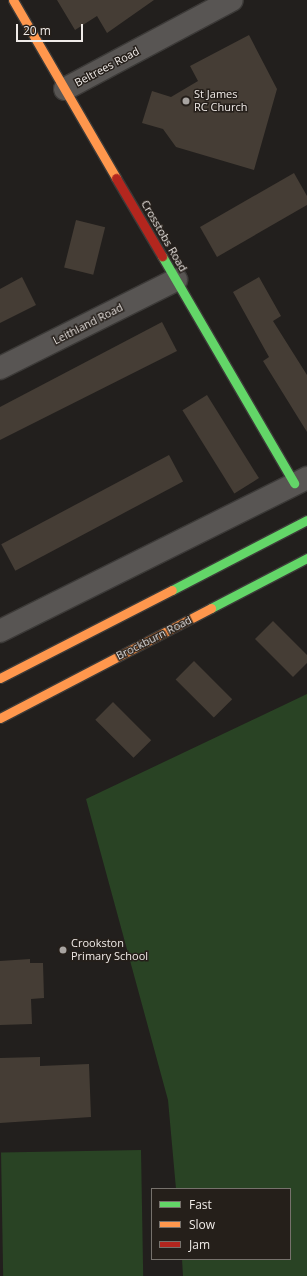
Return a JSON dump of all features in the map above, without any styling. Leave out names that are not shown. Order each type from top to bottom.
[{"type":"street","name":"Crosstobs Road","points":[[13,0],[176,280],[300,480]]},
{"type":"street","name":"Beltrees Road","points":[[66,89],[232,0]]},
{"type":"street","name":"Leithland Road","points":[[0,368],[176,280]]},
{"type":"street","points":[[0,631],[300,480]]},
{"type":"street","points":[[0,678],[307,520]]},
{"type":"street","name":"Brockburn Road","points":[[0,718],[307,558]]},
{"type":"green space","points":[[307,694],[307,1276],[183,1276],[182,1260],[291,1260],[291,1188],[176,1188],[168,1100],[86,799]]},
{"type":"green space","points":[[141,1150],[143,1276],[3,1276],[1,1152]]},
{"type":"building","points":[[57,0],[154,0],[107,33],[97,16],[75,30]]},
{"type":"building","name":"St James RC Church","points":[[249,35],[277,89],[254,170],[176,147],[163,129],[142,123],[152,91],[171,97],[198,81],[190,66]]},
{"type":"building","points":[[294,173],[307,196],[307,205],[217,257],[200,227]]},
{"type":"building","points":[[76,220],[105,227],[93,275],[64,268]]},
{"type":"building","points":[[22,277],[36,305],[0,323],[0,289]]},
{"type":"building","points":[[259,277],[281,316],[273,321],[307,375],[307,432],[263,361],[269,357],[233,292]]},
{"type":"building","points":[[162,322],[177,351],[0,440],[0,407]]},
{"type":"building","points":[[207,395],[259,478],[234,493],[182,410]]},
{"type":"building","points":[[169,455],[183,481],[15,571],[1,544]]},
{"type":"building","points":[[273,621],[307,655],[307,663],[293,677],[255,639]]},
{"type":"building","points":[[194,661],[232,699],[214,718],[176,679]]},
{"type":"building","points":[[113,702],[151,740],[134,758],[95,720]]},
{"type":"building","points":[[30,959],[30,963],[43,963],[44,998],[31,999],[32,1024],[0,1025],[0,961]]},
{"type":"building","points":[[40,1057],[40,1066],[89,1064],[91,1117],[0,1123],[0,1058]]},
{"type":"traffic: fast","points":[[162,256],[294,483]]},
{"type":"traffic: fast","points":[[172,590],[307,520]]},
{"type":"traffic: fast","points":[[211,608],[307,558]]},
{"type":"traffic: slow","points":[[13,0],[116,178]]},
{"type":"traffic: slow","points":[[0,678],[172,590]]},
{"type":"traffic: slow","points":[[0,718],[211,608]]},
{"type":"traffic: jam","points":[[116,178],[162,256]]},
{"type":"place","name":"St James RC Church","points":[[186,101]]},
{"type":"place","name":"Crookston Primary School","points":[[63,950]]}]
